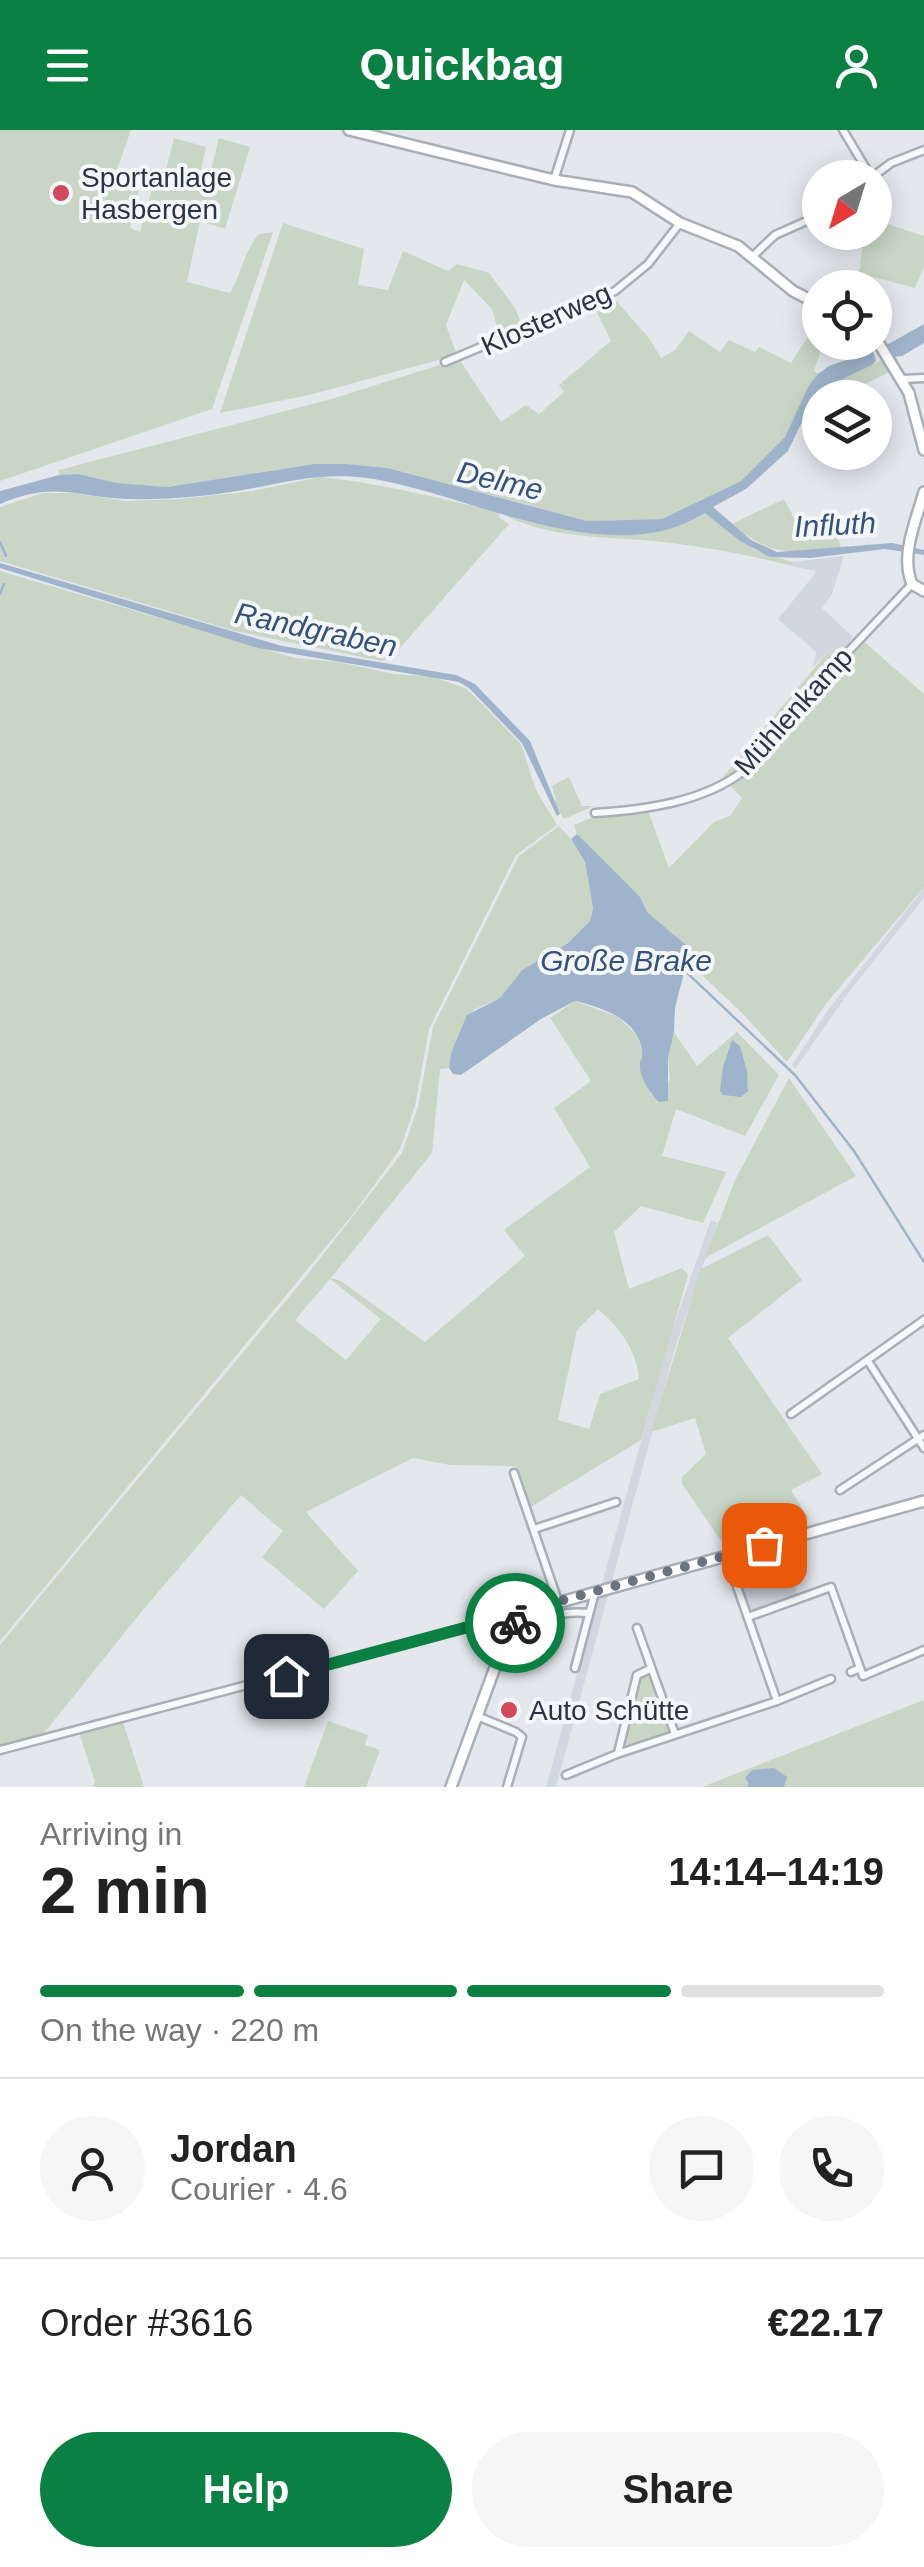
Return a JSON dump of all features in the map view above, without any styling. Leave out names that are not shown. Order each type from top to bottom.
[{"type":"street","points":[[349,130],[554,180],[632,192],[680,223],[738,246],[802,296]]},
{"type":"street","points":[[554,180],[570,130]]},
{"type":"street","points":[[843,130],[861,160]]},
{"type":"street","points":[[892,163],[924,150]]},
{"type":"street","name":"Klosterweg","points":[[445,362],[615,290],[648,264],[680,223]]},
{"type":"street","points":[[752,256],[775,235],[802,223]]},
{"type":"street","points":[[891,360],[910,392],[924,450]]},
{"type":"street","points":[[902,379],[924,378]]},
{"type":"street","points":[[924,492],[908,556],[912,584],[924,591]]},
{"type":"street","name":"Mühlenkamp","points":[[596,813],[698,796],[728,783],[912,584]]},
{"type":"street","points":[[791,1414],[924,1320]]},
{"type":"street","points":[[868,1361],[921,1437],[924,1448]]},
{"type":"street","points":[[840,1490],[921,1437]]},
{"type":"street","points":[[514,1473],[558,1601]]},
{"type":"street","points":[[452,1787],[504,1643],[514,1623],[532,1610],[924,1501]]},
{"type":"street","points":[[534,1529],[616,1502]]},
{"type":"street","points":[[726,1555],[777,1700]]},
{"type":"street","points":[[748,1617],[831,1587],[862,1676],[924,1650]]},
{"type":"street","points":[[574,1668],[595,1591]]},
{"type":"street","points":[[535,1633],[541,1622],[572,1612],[589,1613]]},
{"type":"street","points":[[0,1750],[494,1620],[514,1623]]},
{"type":"street","points":[[637,1628],[674,1734]]},
{"type":"street","points":[[850,1672],[860,1668]]},
{"type":"street","points":[[618,1754],[636,1675],[650,1669]]},
{"type":"street","points":[[566,1776],[618,1754],[832,1680]]},
{"type":"street","points":[[477,1716],[522,1738],[507,1787]]},
{"type":"shaded area","points":[[844,556],[832,594],[822,608],[853,637],[837,658],[828,652],[813,667],[816,652],[778,619],[815,571],[792,566],[792,562]]},
{"type":"shaded area","points":[[924,888],[924,898],[849,992],[795,1069],[792,1065],[828,1010]]},
{"type":"shaded area","points":[[711,1220],[718,1223],[675,1348],[556,1787],[546,1787],[670,1336]]},
{"type":"shaded area","points":[[779,1543],[798,1595],[750,1613],[733,1557]]},
{"type":"green space","points":[[0,130],[131,130],[116,172],[141,181],[130,228],[140,232],[157,172],[165,174],[174,138],[206,147],[200,175],[209,178],[219,138],[250,147],[225,229],[200,221],[187,282],[230,293],[254,241],[259,234],[273,232],[212,409],[0,481]]},
{"type":"green space","points":[[283,223],[364,249],[358,285],[388,290],[403,251],[448,271],[457,264],[489,273],[515,308],[522,325],[499,334],[492,309],[464,280],[446,325],[457,355],[309,395],[220,413]]},
{"type":"green space","points":[[892,226],[924,236],[924,267],[915,288],[892,282],[892,270],[859,270],[862,250],[892,250]]},
{"type":"green space","points":[[612,296],[661,358],[675,350],[689,331],[720,352],[729,340],[755,352],[759,347],[791,363],[802,346],[802,360],[818,360],[814,371],[818,374],[813,380],[802,380],[802,400],[785,437],[741,481],[662,519],[587,521],[388,468],[347,464],[313,464],[167,487],[117,483],[78,474],[59,475],[59,470],[328,400],[459,359],[501,422],[526,405],[539,414],[564,392],[559,385],[611,341],[594,306]]},
{"type":"green space","points":[[882,360],[892,371],[873,380],[840,380]]},
{"type":"green space","points":[[320,477],[392,488],[510,514],[542,524],[607,534],[668,529],[705,513],[755,550],[792,562],[792,566],[688,545],[556,532],[500,513],[498,517],[509,524],[391,658],[381,661],[235,631],[0,561],[0,507],[43,493],[126,501],[180,499],[253,491]]},
{"type":"green space","points":[[784,499],[800,529],[831,520],[841,547],[783,550],[758,542],[732,524]]},
{"type":"green space","points":[[0,571],[295,658],[434,677],[467,689],[521,744],[536,790],[557,825],[516,855],[429,1029],[415,1106],[400,1149],[354,1213],[0,1641]]},
{"type":"green space","points":[[862,640],[924,694],[924,887],[825,1005],[787,1062],[687,961],[685,945],[648,913],[640,897],[592,851],[574,825],[595,816],[647,808],[669,868],[714,822],[730,816],[742,798],[731,786]]},
{"type":"green space","points":[[828,652],[837,658],[743,768],[717,784]]},
{"type":"green space","points":[[569,777],[582,806],[594,806],[564,819],[553,802],[556,800],[552,786]]},
{"type":"green space","points":[[559,826],[585,862],[593,908],[590,921],[568,943],[522,970],[500,998],[473,1010],[451,1053],[449,1068],[440,1069],[432,1153],[331,1278],[341,1281],[425,1342],[525,1256],[504,1230],[590,1167],[554,1108],[591,1081],[550,1018],[575,1001],[618,1017],[638,1036],[643,1055],[641,1075],[652,1096],[670,1080],[668,1058],[674,1032],[697,1066],[737,1032],[779,1075],[745,1136],[676,1109],[662,1156],[726,1172],[703,1223],[641,1206],[614,1232],[629,1289],[682,1268],[688,1275],[641,1440],[529,1508],[515,1466],[450,1465],[413,1458],[306,1512],[358,1571],[324,1609],[262,1557],[283,1531],[241,1495],[44,1733],[0,1746],[0,1645],[308,1274],[402,1153],[418,1107],[433,1027],[519,856]],"holes":[[[330,1279],[381,1319],[346,1360],[295,1320]],[[598,1309],[626,1340],[639,1379],[600,1394],[589,1429],[558,1420],[577,1330]]]},
{"type":"green space","points":[[789,1078],[856,1176],[705,1258],[735,1180]]},
{"type":"green space","points":[[768,1235],[802,1280],[728,1338],[822,1474],[791,1490],[809,1519],[724,1545],[682,1484],[682,1477],[706,1454],[695,1418],[651,1432],[701,1269]]},
{"type":"green space","points":[[639,1677],[649,1677],[669,1732],[630,1746],[623,1741]]},
{"type":"green space","points":[[924,1700],[924,1787],[702,1787]]},
{"type":"green space","points":[[122,1719],[144,1787],[92,1787],[95,1782],[79,1732]]},
{"type":"green space","points":[[328,1721],[368,1735],[365,1745],[380,1750],[366,1787],[304,1787]]},
{"type":"water","points":[[924,324],[924,343],[902,356],[892,357],[892,342]]},
{"type":"water","points":[[847,360],[876,361],[841,380],[813,380],[829,366]]},
{"type":"water","points":[[802,400],[802,422],[788,451],[746,489],[713,507],[751,540],[777,552],[892,543],[924,550],[924,555],[885,549],[810,558],[770,557],[740,541],[705,513],[667,530],[626,535],[582,532],[538,524],[406,486],[337,476],[174,498],[126,499],[49,492],[0,504],[0,491],[59,475],[78,474],[117,483],[167,487],[314,464],[347,464],[388,468],[587,521],[662,519],[741,481],[785,437]]},
{"type":"water","points":[[0,563],[282,646],[456,675],[475,684],[530,741],[560,814],[557,816],[522,743],[459,682],[258,648],[0,568]]},
{"type":"water","name":"Große Brake","points":[[577,834],[640,897],[648,913],[686,945],[687,961],[668,1058],[668,1101],[659,1102],[649,1091],[640,1067],[639,1040],[627,1023],[607,1011],[575,1001],[541,1019],[461,1075],[453,1074],[449,1068],[467,1015],[500,998],[522,970],[568,943],[590,921],[593,908],[585,862],[571,839]]},
{"type":"water","points":[[732,1040],[740,1046],[747,1071],[748,1091],[741,1097],[723,1095],[720,1091]]},
{"type":"water","points":[[774,1768],[787,1777],[784,1787],[746,1787],[749,1784],[745,1778],[752,1770]]},
{"type":"waterway","points":[[0,542],[6,556]]},
{"type":"waterway","points":[[0,594],[4,584]]},
{"type":"waterway","name":"Randgraben","points":[[682,968],[795,1075],[854,1151],[924,1262]]},
{"type":"way so far","points":[[515,1623],[545,1605],[764,1545]]},
{"type":"place","name":"Sportanlage Hasbergen","points":[[61,193]]},
{"type":"place","name":"Auto Schütte","points":[[509,1710]]},
{"type":"route","points":[[286,1676],[494,1620],[515,1623]]},
{"type":"water label","name":"Delme","points":[[500,481]]},
{"type":"water label","name":"Influth","points":[[835,525]]}]
